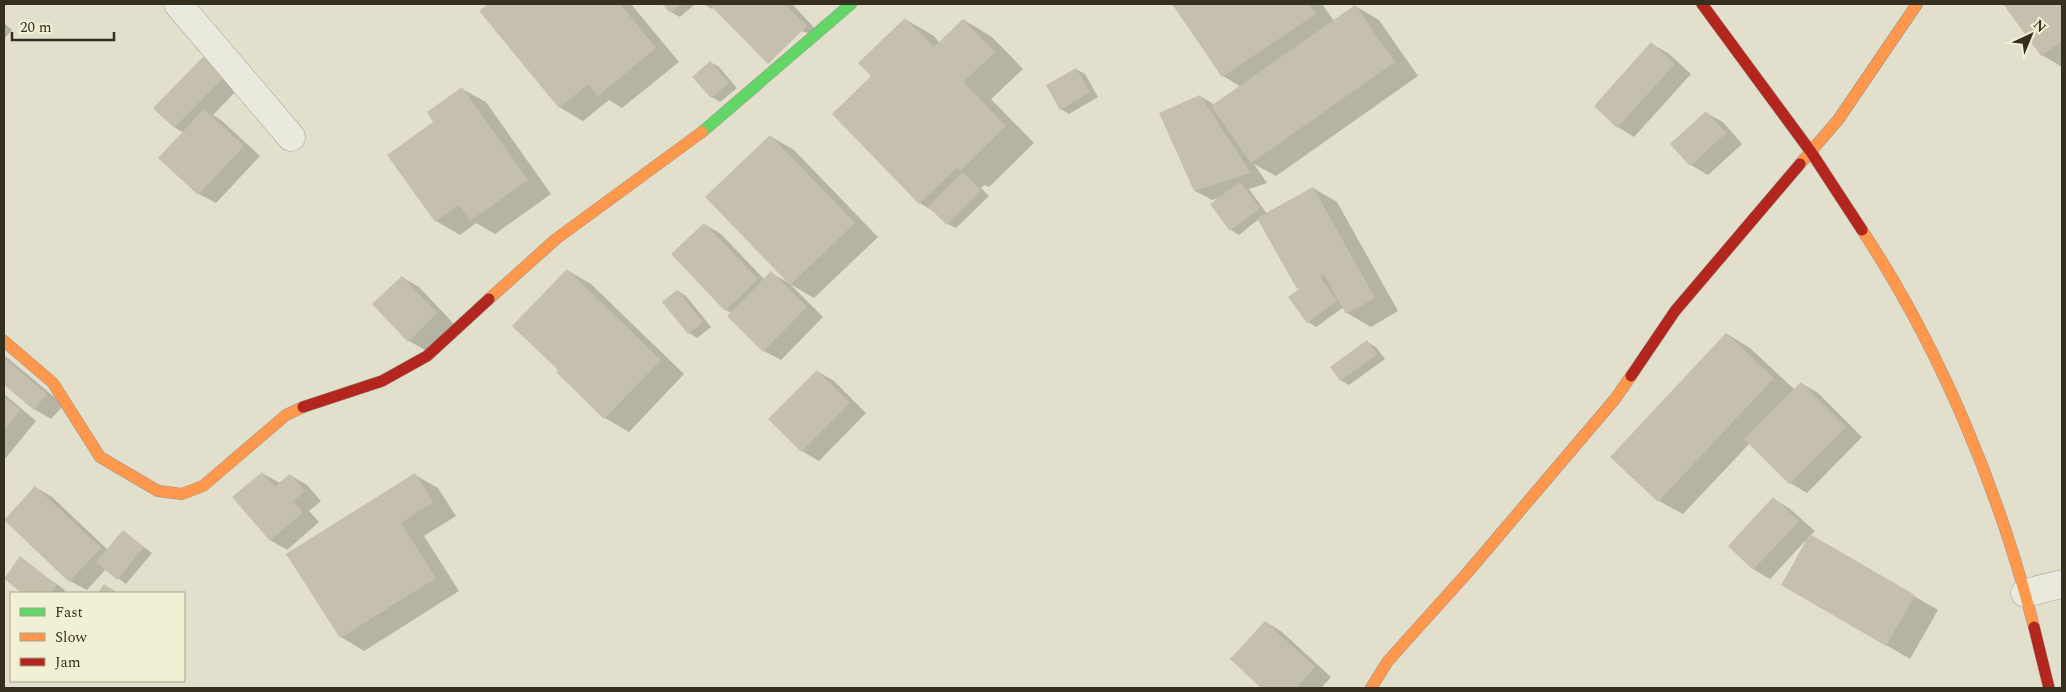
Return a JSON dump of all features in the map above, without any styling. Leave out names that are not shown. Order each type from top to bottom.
[{"type":"street","points":[[178,4],[291,137]]},
{"type":"street","points":[[4,341],[53,383],[100,457],[158,491],[182,494],[202,486],[286,415],[313,403],[382,381],[427,356],[556,239],[689,143],[850,4]]},
{"type":"street","points":[[1702,4],[1811,152],[1893,277],[1937,362],[1988,480],[2025,593],[2049,688]]},
{"type":"street","points":[[1371,688],[1388,661],[1468,572],[1615,399],[1675,311],[1838,120],[1917,4]]},
{"type":"street","points":[[2025,593],[2062,584]]},
{"type":"building","points":[[488,4],[620,4],[656,48],[598,96],[588,84],[559,108],[479,11]]},
{"type":"building","points":[[662,4],[681,4],[670,13]]},
{"type":"building","points":[[715,4],[785,4],[807,26],[768,64],[712,7]]},
{"type":"building","points":[[1172,4],[1309,4],[1316,14],[1222,77]]},
{"type":"building","points":[[2003,4],[2062,4],[2062,41],[2041,56]]},
{"type":"building","points":[[1355,5],[1395,62],[1251,163],[1211,106]]},
{"type":"building","points":[[905,18],[934,47],[963,19],[995,52],[963,82],[1006,126],[960,171],[957,168],[919,204],[832,114],[871,76],[858,63]]},
{"type":"building","points":[[1651,42],[1675,64],[1617,128],[1594,106]]},
{"type":"building","points":[[203,57],[224,77],[174,128],[153,108]]},
{"type":"building","points":[[710,61],[729,83],[711,98],[692,77]]},
{"type":"building","points":[[1076,68],[1090,92],[1060,110],[1046,85]]},
{"type":"building","points":[[462,87],[528,180],[470,221],[458,205],[435,222],[387,155],[433,122],[427,112]]},
{"type":"building","points":[[1200,95],[1251,173],[1194,191],[1159,113]]},
{"type":"building","points":[[204,109],[244,146],[198,195],[158,158]]},
{"type":"building","points":[[1706,111],[1726,133],[1690,166],[1670,144]]},
{"type":"building","points":[[770,135],[855,223],[790,285],[705,197]]},
{"type":"building","points":[[963,172],[981,191],[947,225],[928,207]]},
{"type":"building","points":[[1240,182],[1260,208],[1230,231],[1210,204]]},
{"type":"building","points":[[1313,187],[1375,298],[1346,314],[1324,274],[1320,277],[1337,301],[1307,323],[1288,297],[1303,286],[1297,289],[1257,218]]},
{"type":"building","points":[[704,223],[758,279],[725,311],[671,254]]},
{"type":"building","points":[[567,269],[661,360],[604,419],[556,372],[558,370],[512,326]]},
{"type":"building","points":[[771,271],[807,307],[763,352],[727,316]]},
{"type":"building","points":[[402,276],[437,313],[408,342],[372,304]]},
{"type":"building","points":[[677,290],[703,322],[688,334],[662,302]]},
{"type":"building","points":[[1726,333],[1774,378],[1658,502],[1610,457]]},
{"type":"building","points":[[1367,340],[1377,354],[1340,381],[1330,367]]},
{"type":"building","points":[[4,358],[47,394],[34,410],[4,385]]},
{"type":"building","points":[[817,370],[850,403],[801,452],[768,419]]},
{"type":"building","points":[[1801,382],[1846,427],[1789,484],[1744,439]]},
{"type":"building","points":[[4,397],[20,410],[4,430]]},
{"type":"building","points":[[262,472],[275,486],[290,474],[305,491],[293,501],[303,512],[270,541],[232,497]]},
{"type":"building","points":[[415,473],[433,502],[401,523],[436,578],[340,638],[286,554]]},
{"type":"building","points":[[35,486],[101,548],[69,582],[4,520]]},
{"type":"building","points":[[1773,497],[1799,521],[1753,570],[1728,546]]},
{"type":"building","points":[[123,530],[144,547],[117,580],[96,562]]},
{"type":"building","points":[[1810,534],[1915,595],[1886,646],[1781,585]]},
{"type":"building","points":[[20,556],[57,585],[52,592],[21,592],[4,579]]},
{"type":"building","points":[[104,584],[116,592],[99,592]]},
{"type":"building","points":[[1265,621],[1315,667],[1296,688],[1261,688],[1230,659]]},
{"type":"traffic: fast","points":[[702,132],[851,4]]},
{"type":"traffic: slow","points":[[1800,164],[1838,120],[1917,4]]},
{"type":"traffic: slow","points":[[489,299],[556,239],[702,132]]},
{"type":"traffic: slow","points":[[1862,230],[1917,323],[1964,421],[1985,472],[2003,524],[2020,575],[2034,627]]},
{"type":"traffic: slow","points":[[4,341],[53,383],[100,457],[158,491],[182,494],[203,486],[286,415],[303,407]]},
{"type":"traffic: slow","points":[[1371,688],[1388,661],[1468,572],[1615,399],[1631,376]]},
{"type":"traffic: jam","points":[[1702,4],[1811,152],[1862,230]]},
{"type":"traffic: jam","points":[[1631,376],[1675,311],[1800,164]]},
{"type":"traffic: jam","points":[[303,407],[382,381],[427,356],[489,299]]},
{"type":"traffic: jam","points":[[2034,627],[2049,688]]}]
